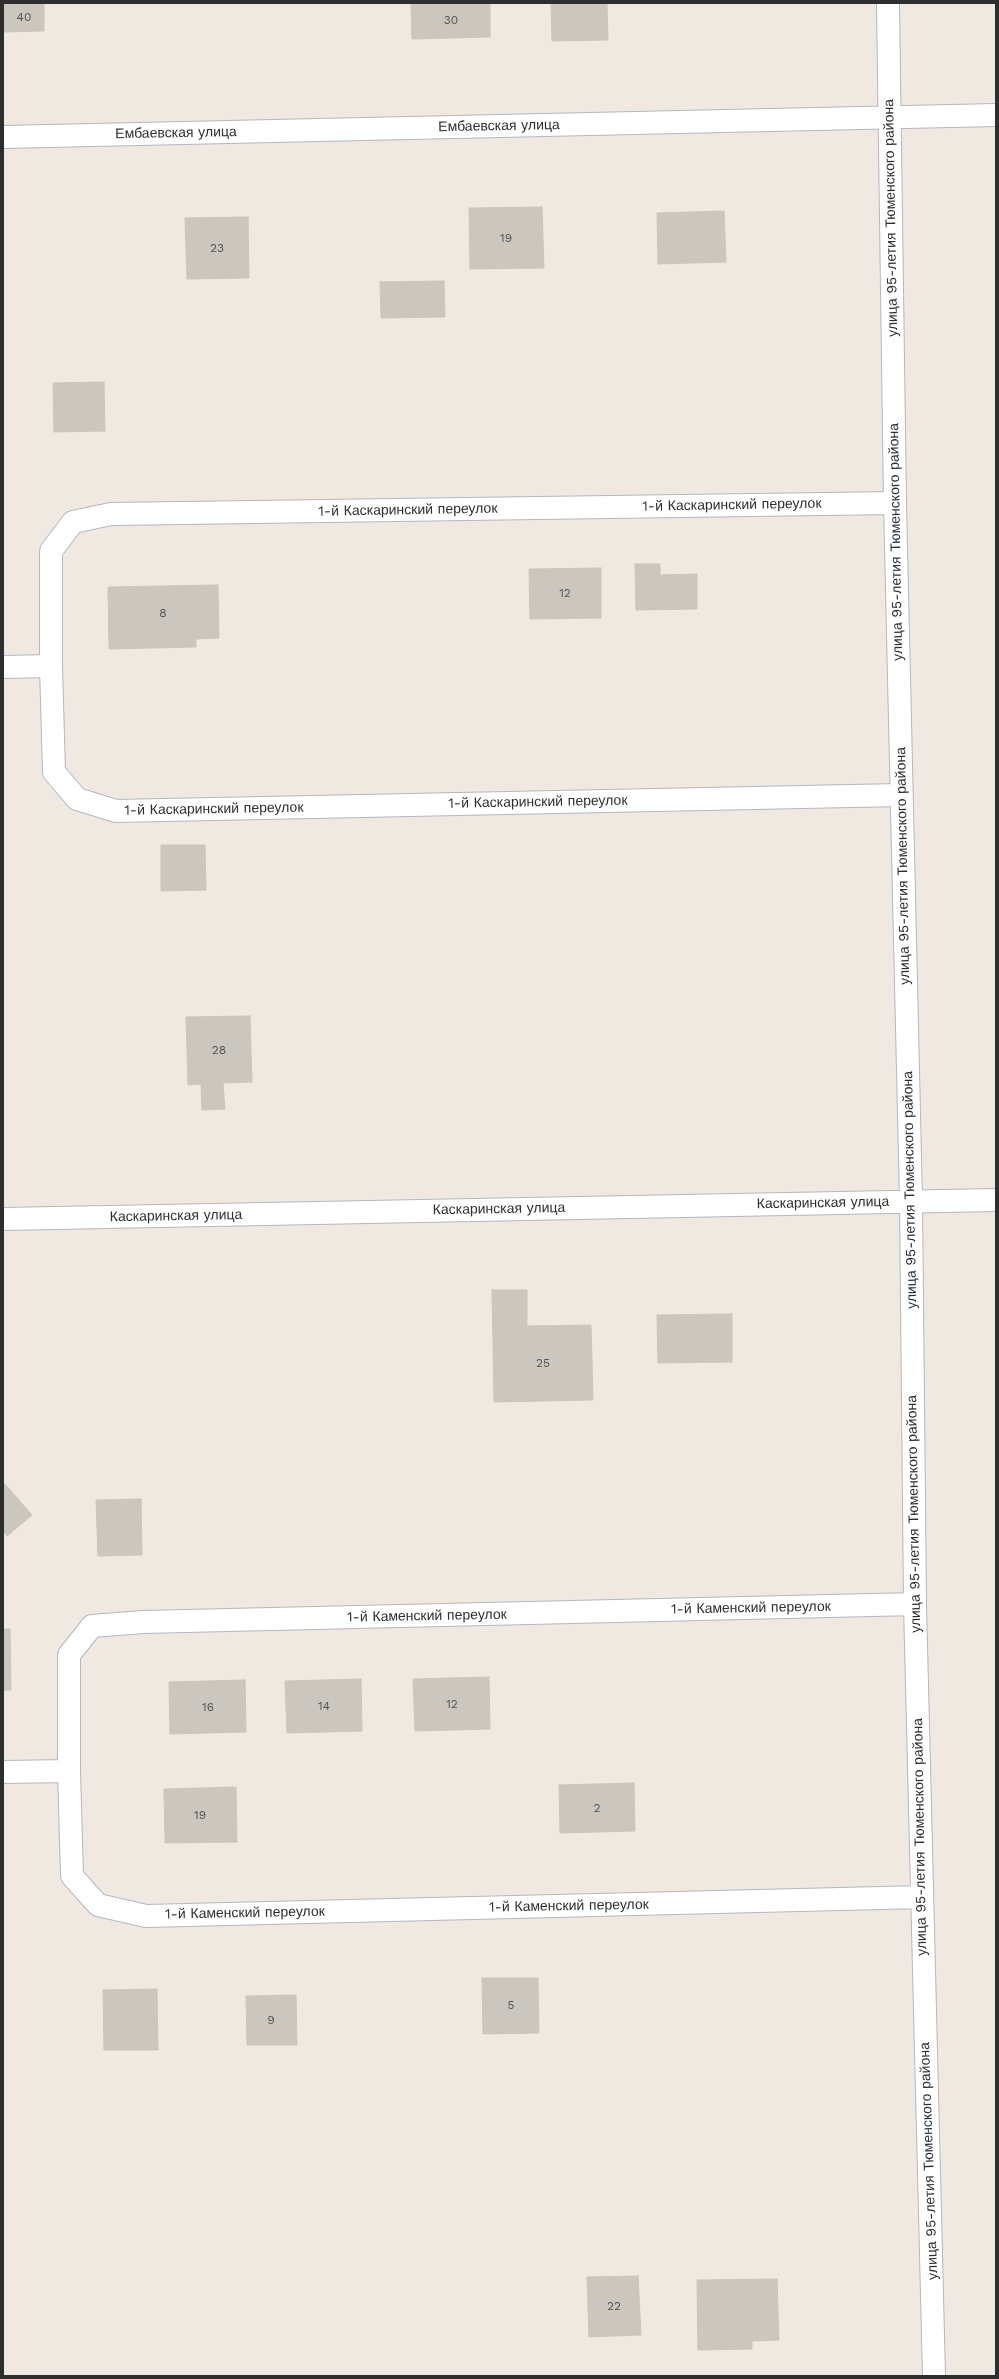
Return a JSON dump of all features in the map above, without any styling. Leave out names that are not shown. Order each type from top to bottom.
[{"type":"street","name":"улица 95-летия Тюменского района","points":[[888,3],[895,503],[911,1201],[915,1604],[934,2376]]},
{"type":"street","name":"Ембаевская улица","points":[[3,137],[890,117],[996,116]]},
{"type":"street","name":"1-й Каскаринский переулок","points":[[895,503],[111,514],[74,522],[50,551],[51,666],[54,772],[77,799],[116,811],[901,795]]},
{"type":"street","points":[[3,667],[51,666]]},
{"type":"street","name":"Каскаринская улица","points":[[3,1219],[996,1200]]},
{"type":"street","name":"1-й Каменский переулок","points":[[915,1604],[143,1622],[92,1626],[69,1655],[72,1876],[98,1905],[146,1916],[922,1897]]},
{"type":"street","points":[[3,1772],[70,1771]]},
{"type":"building","points":[[3,3],[44,3],[44,31],[3,32]]},
{"type":"building","points":[[411,3],[490,3],[490,37],[412,39]]},
{"type":"building","points":[[551,3],[607,3],[608,40],[552,41]]},
{"type":"building","points":[[542,207],[544,268],[470,269],[469,208]]},
{"type":"building","points":[[724,211],[726,262],[658,264],[657,213]]},
{"type":"building","points":[[248,217],[249,278],[187,279],[185,218]]},
{"type":"building","points":[[444,281],[445,317],[381,318],[380,282]]},
{"type":"building","points":[[104,382],[105,431],[54,432],[53,383]]},
{"type":"building","points":[[635,564],[660,564],[660,575],[697,574],[697,609],[636,610]]},
{"type":"building","points":[[601,568],[601,618],[530,619],[529,569]]},
{"type":"building","points":[[218,585],[219,638],[196,639],[196,647],[109,649],[108,587]]},
{"type":"building","points":[[161,845],[205,845],[206,890],[161,891]]},
{"type":"building","points":[[250,1016],[252,1082],[223,1083],[225,1109],[202,1110],[201,1084],[188,1085],[186,1017]]},
{"type":"building","points":[[492,1290],[527,1290],[527,1326],[591,1325],[593,1400],[494,1402]]},
{"type":"building","points":[[732,1314],[732,1362],[658,1363],[657,1315]]},
{"type":"building","points":[[3,1482],[32,1515],[7,1536],[3,1531]]},
{"type":"building","points":[[141,1499],[142,1555],[98,1556],[96,1500]]},
{"type":"building","points":[[3,1629],[10,1629],[11,1690],[3,1690]]},
{"type":"building","points":[[489,1677],[490,1729],[415,1731],[413,1679]]},
{"type":"building","points":[[361,1679],[362,1731],[287,1733],[285,1681]]},
{"type":"building","points":[[245,1680],[246,1732],[170,1734],[169,1682]]},
{"type":"building","points":[[634,1783],[635,1831],[560,1833],[559,1785]]},
{"type":"building","points":[[236,1787],[237,1842],[165,1843],[164,1789]]},
{"type":"building","points":[[482,1978],[538,1978],[539,2033],[483,2034]]},
{"type":"building","points":[[157,1989],[158,2050],[104,2050],[103,1990]]},
{"type":"building","points":[[296,1995],[297,2045],[247,2045],[246,1996]]},
{"type":"building","points":[[638,2276],[641,2335],[589,2337],[587,2277]]},
{"type":"building","points":[[777,2279],[779,2340],[752,2341],[752,2349],[698,2350],[697,2280]]}]
